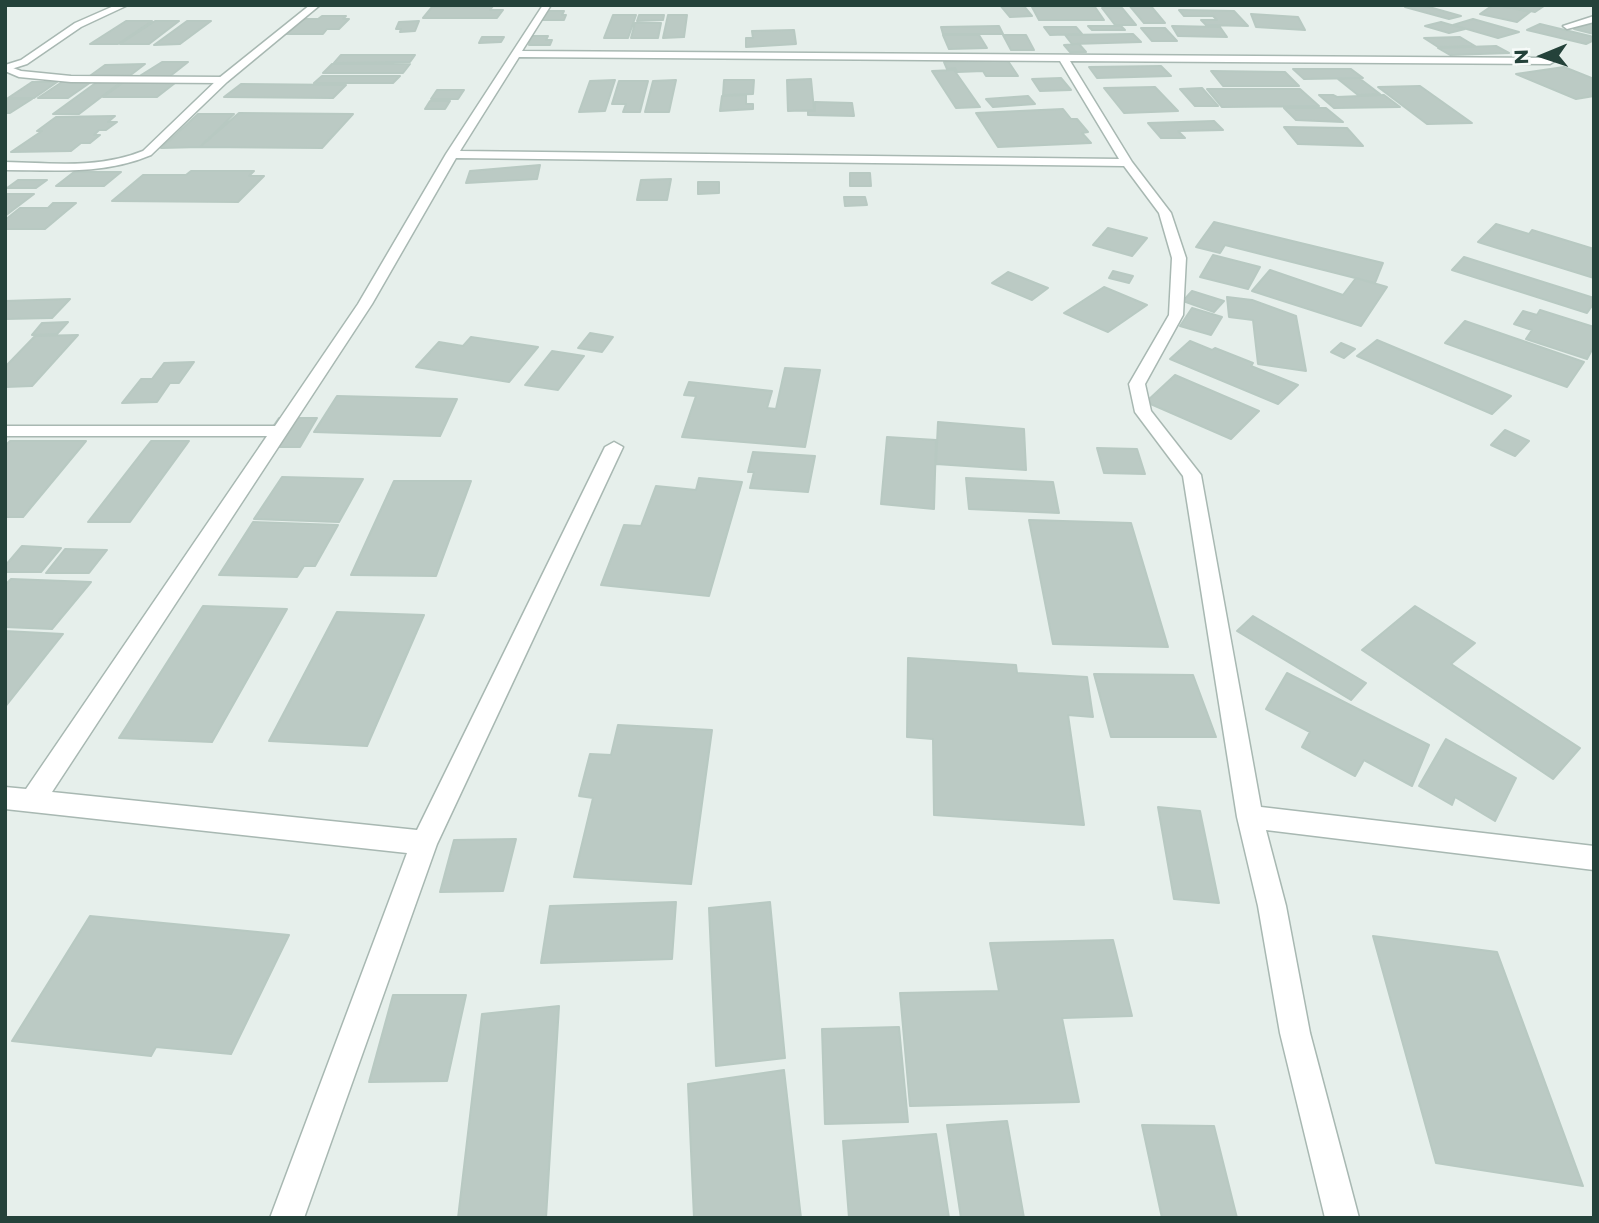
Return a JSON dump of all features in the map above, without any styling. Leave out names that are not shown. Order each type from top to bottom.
[{"type":"street","points":[[6,68],[24,62],[78,25],[124,5]]},
{"type":"street","points":[[5,166],[109,165],[131,161],[147,153],[223,80],[316,5]]},
{"type":"street","points":[[33,800],[365,304],[452,154],[547,5]]},
{"type":"street","points":[[1567,26],[1594,19]]},
{"type":"street","points":[[517,54],[1550,61]]},
{"type":"street","points":[[1062,56],[1127,163],[1165,213],[1179,258],[1176,315],[1137,384],[1143,412],[1192,475],[1250,817],[1272,906],[1295,1033],[1342,1218]]},
{"type":"street","points":[[6,68],[19,74],[71,79],[223,80]]},
{"type":"street","points":[[452,154],[1127,163]]},
{"type":"street","points":[[5,431],[282,431]]},
{"type":"street","points":[[287,1218],[424,843],[614,447]]},
{"type":"street","points":[[5,798],[424,843]]},
{"type":"street","points":[[1250,817],[1594,858]]},
{"type":"building","points":[[1000,5],[1023,5],[1032,16],[1010,17]]},
{"type":"building","points":[[1129,5],[1150,5],[1165,23],[1144,23]]},
{"type":"building","points":[[1422,5],[1461,16],[1449,19],[1405,7]]},
{"type":"building","points":[[1493,5],[1530,12],[1517,22],[1480,14]]},
{"type":"building","points":[[1500,5],[1541,5],[1544,6],[1535,12]]},
{"type":"building","points":[[493,6],[490,10],[503,10],[497,18],[423,18],[432,7]]},
{"type":"building","points":[[1032,7],[1095,7],[1104,20],[1039,20]]},
{"type":"building","points":[[1102,8],[1122,8],[1136,25],[1115,25]]},
{"type":"building","points":[[1179,10],[1234,11],[1248,26],[1206,25],[1201,20],[1217,20],[1213,16],[1184,16]]},
{"type":"building","points":[[546,11],[564,11],[562,15],[566,15],[564,20],[542,20]]},
{"type":"building","points":[[1251,14],[1298,17],[1305,30],[1256,27]]},
{"type":"building","points":[[613,15],[636,15],[628,38],[604,38]]},
{"type":"building","points":[[639,15],[664,15],[663,20],[637,21]]},
{"type":"building","points":[[668,15],[687,15],[684,37],[663,38]]},
{"type":"building","points":[[322,16],[346,16],[343,19],[349,19],[339,29],[327,29],[323,34],[283,34],[300,19],[318,19]]},
{"type":"building","points":[[1473,19],[1519,32],[1498,38],[1453,25]]},
{"type":"building","points":[[126,21],[152,21],[118,44],[90,44]]},
{"type":"building","points":[[155,21],[179,21],[149,44],[120,44]]},
{"type":"building","points":[[187,21],[211,21],[180,44],[154,45]]},
{"type":"building","points":[[419,21],[415,31],[400,32],[401,29],[396,29],[399,22]]},
{"type":"building","points":[[1441,22],[1465,29],[1449,33],[1425,26]]},
{"type":"building","points":[[1594,22],[1594,34],[1574,29]]},
{"type":"building","points":[[635,23],[661,23],[658,38],[631,38]]},
{"type":"building","points":[[1540,24],[1594,37],[1594,40],[1586,44],[1527,30]]},
{"type":"building","points":[[999,26],[1003,34],[943,34],[941,27]]},
{"type":"building","points":[[1088,26],[1121,26],[1125,30],[1092,30]]},
{"type":"building","points":[[1172,26],[1220,27],[1227,37],[1178,36]]},
{"type":"building","points":[[1044,27],[1076,27],[1082,34],[1050,35]]},
{"type":"building","points":[[1141,28],[1165,28],[1177,41],[1152,41]]},
{"type":"building","points":[[794,30],[796,44],[746,47],[746,38],[753,38],[752,31]]},
{"type":"building","points":[[1133,34],[1141,42],[1072,44],[1065,35]]},
{"type":"building","points":[[943,35],[979,35],[987,48],[949,49]]},
{"type":"building","points":[[1003,35],[1026,35],[1034,50],[1011,50]]},
{"type":"building","points":[[530,36],[548,36],[546,40],[552,40],[550,45],[529,45]]},
{"type":"building","points":[[482,37],[504,37],[501,42],[479,43]]},
{"type":"building","points":[[1460,37],[1475,46],[1438,47],[1424,38]]},
{"type":"building","points":[[1079,44],[1086,52],[1070,52],[1064,45]]},
{"type":"building","points":[[1496,46],[1509,53],[1450,55],[1438,48]]},
{"type":"building","points":[[341,55],[415,55],[410,62],[334,63]]},
{"type":"building","points":[[1008,61],[1018,76],[986,76],[983,71],[957,72],[955,68],[947,69],[944,62]]},
{"type":"building","points":[[162,62],[188,62],[169,77],[138,77]]},
{"type":"building","points":[[145,64],[128,77],[87,78],[105,65]]},
{"type":"building","points":[[332,64],[410,64],[403,73],[323,73]]},
{"type":"building","points":[[1161,66],[1171,76],[1097,78],[1089,67]]},
{"type":"building","points":[[1564,67],[1594,79],[1594,96],[1576,99],[1516,74]]},
{"type":"building","points":[[1293,69],[1351,69],[1363,78],[1304,79]]},
{"type":"building","points":[[954,70],[980,107],[956,108],[932,71]]},
{"type":"building","points":[[1211,71],[1285,72],[1299,86],[1223,86]]},
{"type":"building","points":[[322,76],[400,76],[393,83],[314,83]]},
{"type":"building","points":[[1061,78],[1071,90],[1040,91],[1032,79]]},
{"type":"building","points":[[1359,78],[1380,94],[1358,95],[1338,79]]},
{"type":"building","points":[[811,79],[814,110],[788,111],[787,80]]},
{"type":"building","points":[[615,80],[605,111],[579,112],[590,81]]},
{"type":"building","points":[[676,80],[669,112],[645,112],[653,81]]},
{"type":"building","points":[[724,80],[754,80],[753,94],[723,95]]},
{"type":"building","points":[[619,81],[648,81],[640,112],[623,112],[626,104],[612,104]]},
{"type":"building","points":[[32,82],[57,82],[34,98],[8,98]]},
{"type":"building","points":[[62,82],[91,82],[68,98],[38,98]]},
{"type":"building","points":[[97,82],[121,82],[79,114],[53,114]]},
{"type":"building","points":[[124,82],[175,83],[157,97],[103,97]]},
{"type":"building","points":[[241,84],[346,85],[333,98],[224,97]]},
{"type":"building","points":[[1420,86],[1472,123],[1427,124],[1378,87]]},
{"type":"building","points":[[1155,87],[1178,111],[1124,113],[1104,88]]},
{"type":"building","points":[[1202,88],[1218,106],[1195,106],[1180,89]]},
{"type":"building","points":[[1207,89],[1300,89],[1319,106],[1222,107]]},
{"type":"building","points":[[437,90],[464,90],[458,99],[431,99]]},
{"type":"building","points":[[746,95],[746,104],[753,104],[753,109],[720,111],[722,96]]},
{"type":"building","points":[[1319,95],[1384,95],[1400,107],[1334,108]]},
{"type":"building","points":[[1028,96],[1035,104],[993,107],[986,99]]},
{"type":"building","points":[[5,99],[32,99],[10,113],[5,113]]},
{"type":"building","points":[[430,101],[450,101],[445,109],[425,109]]},
{"type":"building","points":[[815,102],[852,103],[854,116],[808,115],[808,111],[815,111]]},
{"type":"building","points":[[1284,108],[1326,108],[1343,122],[1296,120]]},
{"type":"building","points":[[1063,109],[1071,119],[1077,119],[1088,132],[1082,133],[1091,143],[998,147],[976,113]]},
{"type":"building","points":[[239,113],[353,114],[322,148],[200,147]]},
{"type":"building","points":[[198,114],[234,114],[200,147],[161,148]]},
{"type":"building","points":[[115,116],[108,122],[117,122],[106,130],[99,130],[94,135],[100,135],[90,143],[81,143],[71,151],[11,152],[42,131],[37,131],[56,117]]},
{"type":"building","points":[[1214,121],[1223,130],[1178,131],[1185,138],[1161,138],[1148,123]]},
{"type":"building","points":[[1284,127],[1347,128],[1363,146],[1298,144]]},
{"type":"building","points":[[540,165],[537,179],[466,183],[470,171]]},
{"type":"building","points":[[191,171],[254,171],[249,176],[264,176],[238,202],[112,201],[143,175],[186,175]]},
{"type":"building","points":[[74,172],[121,172],[104,186],[56,186]]},
{"type":"building","points":[[850,173],[870,173],[871,186],[850,186]]},
{"type":"building","points":[[671,179],[667,200],[637,200],[641,180]]},
{"type":"building","points":[[18,180],[47,180],[36,188],[7,188]]},
{"type":"building","points":[[698,182],[719,182],[719,193],[698,194]]},
{"type":"building","points":[[5,194],[34,194],[5,216]]},
{"type":"building","points":[[844,197],[865,197],[867,205],[845,206]]},
{"type":"building","points":[[53,203],[76,203],[45,229],[5,229],[5,220],[20,208],[48,208]]},
{"type":"building","points":[[1214,222],[1383,263],[1375,283],[1225,245],[1220,253],[1196,247]]},
{"type":"building","points":[[1496,224],[1529,234],[1532,230],[1594,249],[1594,278],[1478,242]]},
{"type":"building","points":[[1108,228],[1147,238],[1132,256],[1093,245]]},
{"type":"building","points":[[1213,255],[1260,267],[1248,289],[1200,277]]},
{"type":"building","points":[[1464,257],[1594,298],[1594,303],[1587,313],[1452,270]]},
{"type":"building","points":[[1270,270],[1343,295],[1356,278],[1387,287],[1361,326],[1252,291]]},
{"type":"building","points":[[1113,271],[1133,276],[1129,283],[1109,278]]},
{"type":"building","points":[[1008,272],[1048,288],[1032,300],[992,283]]},
{"type":"building","points":[[1104,287],[1147,305],[1108,332],[1064,313]]},
{"type":"building","points":[[1192,291],[1224,301],[1214,312],[1183,301]]},
{"type":"building","points":[[1227,297],[1252,300],[1296,316],[1306,371],[1258,364],[1253,320],[1229,317]]},
{"type":"building","points":[[70,299],[52,318],[5,319],[5,301]]},
{"type":"building","points":[[1192,308],[1222,317],[1211,335],[1180,326]]},
{"type":"building","points":[[1540,310],[1594,327],[1594,346],[1587,359],[1526,339],[1532,330],[1514,324],[1523,311],[1537,315]]},
{"type":"building","points":[[1465,321],[1584,362],[1567,387],[1445,343]]},
{"type":"building","points":[[68,322],[57,334],[32,335],[42,323]]},
{"type":"building","points":[[590,333],[613,337],[602,352],[578,348]]},
{"type":"building","points":[[78,335],[32,386],[5,387],[5,367],[35,336]]},
{"type":"building","points":[[471,337],[538,347],[509,382],[416,367],[439,342],[463,346]]},
{"type":"building","points":[[1377,340],[1511,396],[1492,414],[1357,356]]},
{"type":"building","points":[[1190,341],[1253,363],[1251,366],[1298,385],[1278,404],[1170,359]]},
{"type":"building","points":[[1341,343],[1355,349],[1344,358],[1331,352]]},
{"type":"building","points":[[552,351],[584,356],[558,390],[525,385]]},
{"type":"building","points":[[194,362],[179,383],[170,383],[157,402],[122,403],[141,379],[152,379],[164,363]]},
{"type":"building","points":[[785,368],[820,370],[805,447],[682,437],[696,396],[684,395],[689,382],[772,391],[767,408],[776,409]]},
{"type":"building","points":[[1175,375],[1259,411],[1231,439],[1146,402]]},
{"type":"building","points":[[337,396],[457,399],[440,436],[314,432]]},
{"type":"building","points":[[279,418],[317,418],[300,447],[259,447]]},
{"type":"building","points":[[938,422],[1024,429],[1026,470],[936,464]]},
{"type":"building","points":[[1505,430],[1529,441],[1515,456],[1491,445]]},
{"type":"building","points":[[887,437],[936,440],[934,509],[881,504]]},
{"type":"building","points":[[10,441],[86,441],[23,517],[5,517],[5,446]]},
{"type":"building","points":[[151,441],[189,441],[130,522],[88,522]]},
{"type":"building","points":[[1097,448],[1137,449],[1145,474],[1104,473]]},
{"type":"building","points":[[753,452],[815,456],[808,492],[750,488],[754,472],[748,472]]},
{"type":"building","points":[[282,477],[363,479],[339,522],[254,519]]},
{"type":"building","points":[[699,478],[742,482],[709,596],[601,585],[624,525],[641,526],[656,486],[696,490]]},
{"type":"building","points":[[966,478],[1053,482],[1059,513],[969,509]]},
{"type":"building","points":[[394,481],[471,481],[436,576],[351,575]]},
{"type":"building","points":[[1029,520],[1131,523],[1168,647],[1053,644]]},
{"type":"building","points":[[253,522],[338,525],[315,566],[304,566],[297,577],[219,575]]},
{"type":"building","points":[[22,546],[61,548],[41,572],[5,572],[5,566]]},
{"type":"building","points":[[65,549],[107,550],[89,573],[46,573]]},
{"type":"building","points":[[11,579],[91,582],[52,629],[5,627],[5,585]]},
{"type":"building","points":[[203,606],[287,609],[212,742],[119,738]]},
{"type":"building","points":[[1415,606],[1475,643],[1451,664],[1580,748],[1553,779],[1362,650]]},
{"type":"building","points":[[337,612],[424,615],[367,746],[269,741]]},
{"type":"building","points":[[1253,616],[1366,683],[1351,700],[1237,631]]},
{"type":"building","points":[[5,631],[63,634],[5,707]]},
{"type":"building","points":[[908,658],[1016,665],[1017,673],[1087,677],[1093,717],[1068,715],[1084,825],[934,815],[933,739],[907,737]]},
{"type":"building","points":[[1287,673],[1429,745],[1412,786],[1364,760],[1355,776],[1302,747],[1310,732],[1266,709]]},
{"type":"building","points":[[1094,674],[1193,675],[1216,737],[1111,737]]},
{"type":"building","points":[[618,725],[712,730],[691,884],[574,877],[593,798],[579,796],[590,754],[611,755]]},
{"type":"building","points":[[1446,739],[1516,778],[1495,821],[1455,797],[1452,805],[1419,786]]},
{"type":"building","points":[[1158,807],[1200,811],[1219,903],[1174,899]]},
{"type":"building","points":[[516,839],[503,891],[440,892],[454,840]]},
{"type":"building","points":[[676,902],[672,959],[541,963],[550,906]]},
{"type":"building","points":[[770,902],[785,1058],[716,1066],[709,908]]},
{"type":"building","points":[[90,916],[289,935],[231,1054],[156,1047],[151,1056],[12,1041]]},
{"type":"building","points":[[1373,936],[1497,952],[1583,1186],[1436,1163]]},
{"type":"building","points":[[1113,940],[1132,1016],[1062,1018],[1079,1102],[910,1106],[900,993],[999,991],[990,943]]},
{"type":"building","points":[[393,995],[466,995],[447,1081],[369,1082]]},
{"type":"building","points":[[559,1006],[546,1218],[458,1218],[482,1014]]},
{"type":"building","points":[[899,1027],[908,1122],[825,1124],[822,1029]]},
{"type":"building","points":[[784,1070],[801,1218],[694,1218],[688,1084]]},
{"type":"building","points":[[1007,1121],[1024,1218],[961,1218],[947,1125]]},
{"type":"building","points":[[1142,1125],[1214,1126],[1237,1218],[1162,1218]]},
{"type":"building","points":[[936,1134],[949,1218],[849,1218],[843,1141]]}]
